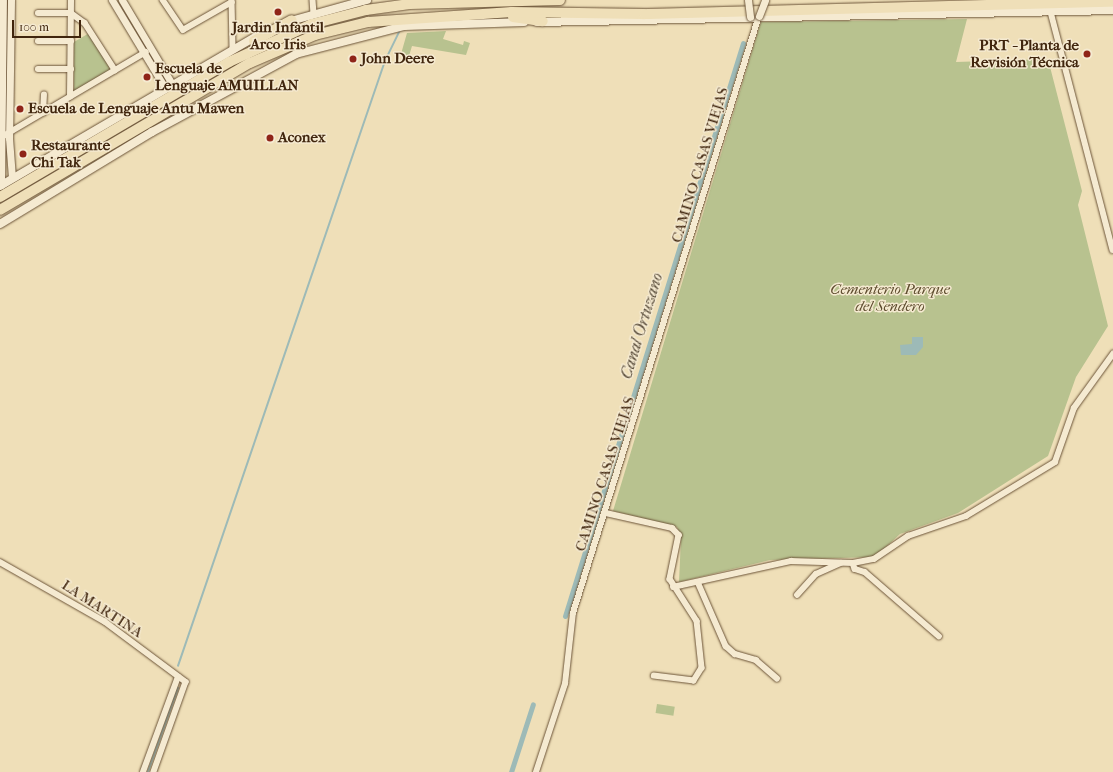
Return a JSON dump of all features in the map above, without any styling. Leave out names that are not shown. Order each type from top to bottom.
[{"type":"highway","points":[[0,197],[207,75],[280,36],[344,15],[410,4],[560,0]]},
{"type":"highway","points":[[0,210],[237,70],[290,44],[368,22],[480,14],[644,14],[1113,2]]},
{"type":"highway","points":[[480,14],[543,21]]},
{"type":"highway","points":[[207,75],[231,55],[292,20]]},
{"type":"main road","points":[[1,185],[233,48],[292,20],[367,0]]},
{"type":"main road","points":[[0,224],[152,132],[259,72],[300,53],[404,26],[543,21],[755,19],[1113,10]]},
{"type":"street","points":[[1,185],[4,135],[3,0]]},
{"type":"street","points":[[4,103],[11,0]]},
{"type":"street","points":[[70,97],[71,0]]},
{"type":"street","points":[[112,0],[148,51]]},
{"type":"street","points":[[122,0],[168,86]]},
{"type":"street","points":[[163,0],[183,30],[232,1],[233,48]]},
{"type":"street","points":[[313,0],[314,14]]},
{"type":"street","points":[[748,0],[755,19]]},
{"type":"street","points":[[755,19],[763,2]]},
{"type":"street","points":[[1051,12],[1113,250]]},
{"type":"street","points":[[38,13],[71,13],[90,27],[115,70]]},
{"type":"street","name":"CAMINO CASAS VIEJAS","points":[[536,772],[565,684],[573,613],[606,513],[755,19]]},
{"type":"street","points":[[38,41],[71,41]]},
{"type":"street","points":[[4,135],[148,51]]},
{"type":"street","points":[[38,68],[70,69]]},
{"type":"street","points":[[43,113],[44,95]]},
{"type":"street","points":[[4,135],[12,178]]},
{"type":"street","points":[[673,587],[791,561],[853,563],[874,559],[908,536],[966,516],[1052,464],[1062,451],[1074,408],[1113,354]]},
{"type":"street","points":[[606,513],[676,530],[680,538],[670,579],[673,587],[697,621],[702,668],[694,681],[654,676]]},
{"type":"street","name":"LA MARTINA","points":[[0,562],[104,621],[186,682],[151,767]]},
{"type":"street","points":[[797,595],[816,574],[843,563]]},
{"type":"street","points":[[853,563],[855,569],[865,572],[939,636]]},
{"type":"street","points":[[698,582],[730,651],[756,660],[777,678]]},
{"type":"street","points":[[143,772],[151,767],[178,677]]},
{"type":"green space","name":"Cementerio Parque del Sendero","points":[[967,19],[956,62],[1048,59],[1082,191],[1078,205],[1108,326],[1076,377],[1048,456],[958,513],[900,534],[875,557],[770,560],[679,582],[681,538],[677,527],[613,511],[761,22]]},
{"type":"green space","points":[[446,31],[443,39],[463,45],[464,41],[470,43],[466,55],[412,46],[409,56],[401,54],[407,33]]},
{"type":"green space","points":[[91,32],[111,70],[74,92],[74,42]]},
{"type":"green space","points":[[657,704],[675,707],[673,716],[656,713]]},
{"type":"water","points":[[912,337],[923,337],[923,347],[916,355],[901,355],[900,345],[912,344]]},
{"type":"waterway","points":[[178,666],[385,61],[399,32]]},
{"type":"waterway","name":"Canal Ortuzano","points":[[565,616],[743,43]]},
{"type":"waterway","points":[[148,772],[178,688]]},
{"type":"waterway","name":"Canal Ortuzano","points":[[511,772],[533,704]]},
{"type":"place","name":"Jardin Infantil Arco Iris","points":[[278,12]]},
{"type":"place","name":"PRT - Planta de Revisión Técnica","points":[[1087,54]]},
{"type":"place","name":"John Deere","points":[[353,59]]},
{"type":"place","name":"Escuela de Lenguaje AMUILLAN","points":[[147,77]]},
{"type":"place","name":"Escuela de Lenguaje Antu Mawen","points":[[20,109]]},
{"type":"place","name":"Aconex","points":[[270,138]]},
{"type":"place","name":"Restaurante Chi Tak","points":[[23,154]]}]
